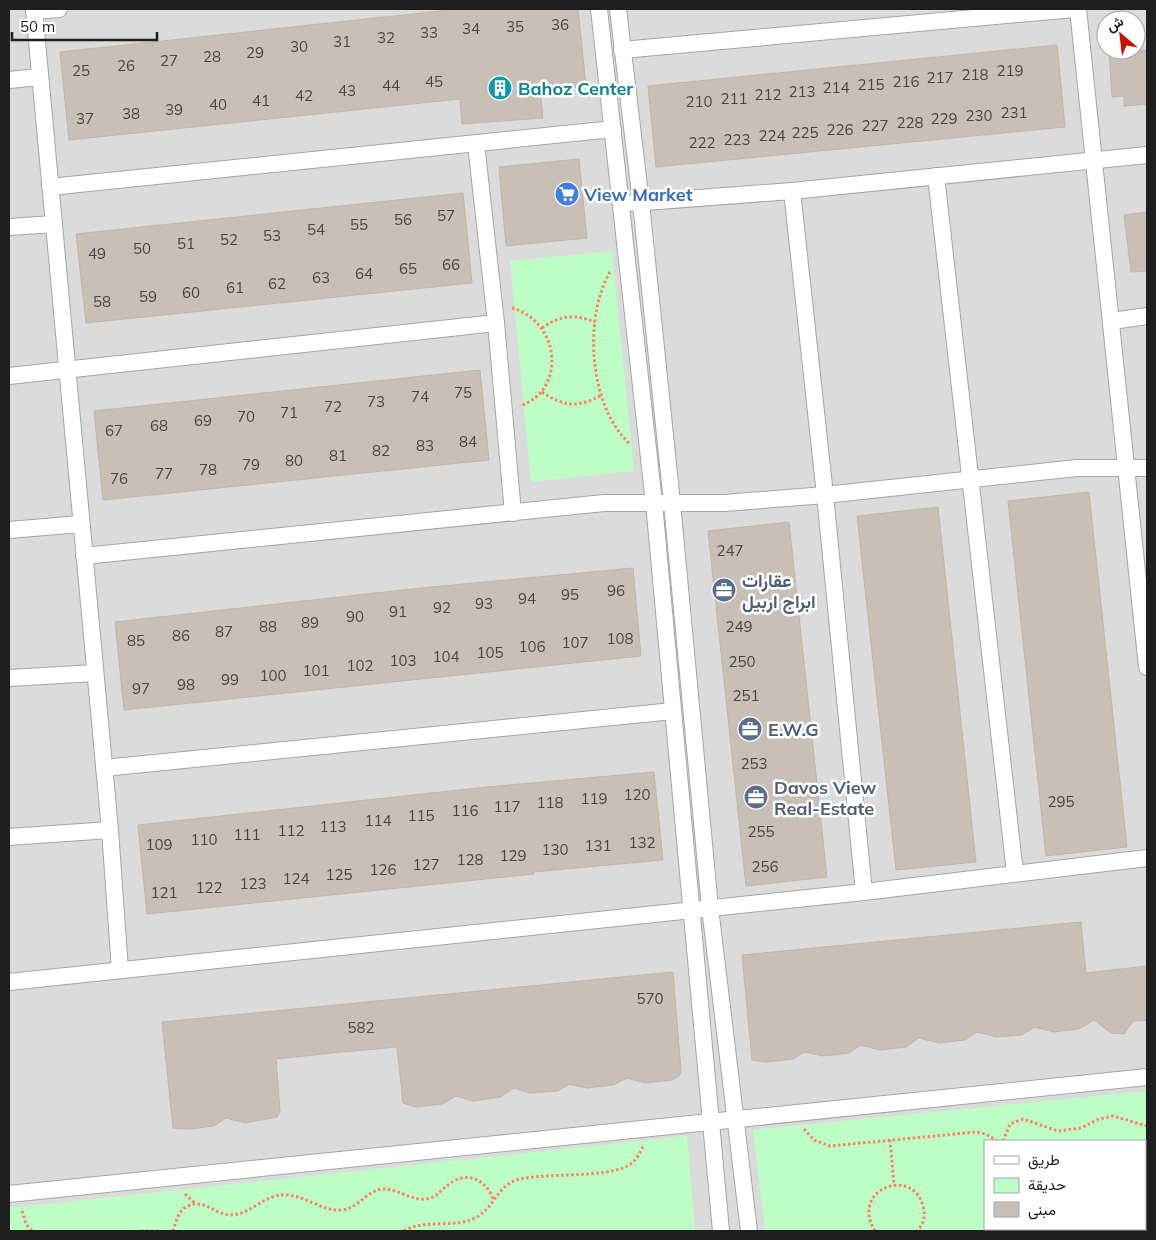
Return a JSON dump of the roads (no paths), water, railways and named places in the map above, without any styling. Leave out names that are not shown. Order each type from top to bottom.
[{"type":"street","points":[[59,9],[34,10],[110,830],[120,970]]},
{"type":"street","points":[[599,9],[654,503],[721,1231]]},
{"type":"street","points":[[618,9],[641,202],[672,503],[710,908],[749,1231]]},
{"type":"street","points":[[622,50],[1074,9]]},
{"type":"street","points":[[1078,9],[1145,617],[1147,667]]},
{"type":"street","points":[[9,80],[40,77]]},
{"type":"street","points":[[50,187],[613,129]]},
{"type":"street","points":[[476,144],[496,324],[512,513]]},
{"type":"street","points":[[622,204],[792,191],[1147,156]]},
{"type":"street","points":[[936,176],[1015,873]]},
{"type":"street","points":[[792,191],[825,495],[864,892]]},
{"type":"street","points":[[9,228],[54,224]]},
{"type":"street","points":[[1112,321],[1147,316]]},
{"type":"street","points":[[9,376],[496,324]]},
{"type":"street","points":[[84,556],[604,503],[725,504],[1077,468],[1147,468]]},
{"type":"street","points":[[9,530],[81,524]]},
{"type":"street","points":[[9,678],[95,673]]},
{"type":"street","points":[[104,768],[673,711]]},
{"type":"street","points":[[9,837],[110,830]]},
{"type":"street","points":[[9,982],[864,892],[1147,858]]},
{"type":"street","points":[[13,1193],[1147,1076]]},
{"type":"place","name":"Bahoz Center","points":[[500,88]]},
{"type":"place","name":"View Market","points":[[567,194]]},
{"type":"place","name":"عقارات ابراج اربیل","points":[[724,590]]},
{"type":"place","name":"E.W.G","points":[[750,729]]},
{"type":"place","name":"Davos View Real-Estate","points":[[756,797]]}]
